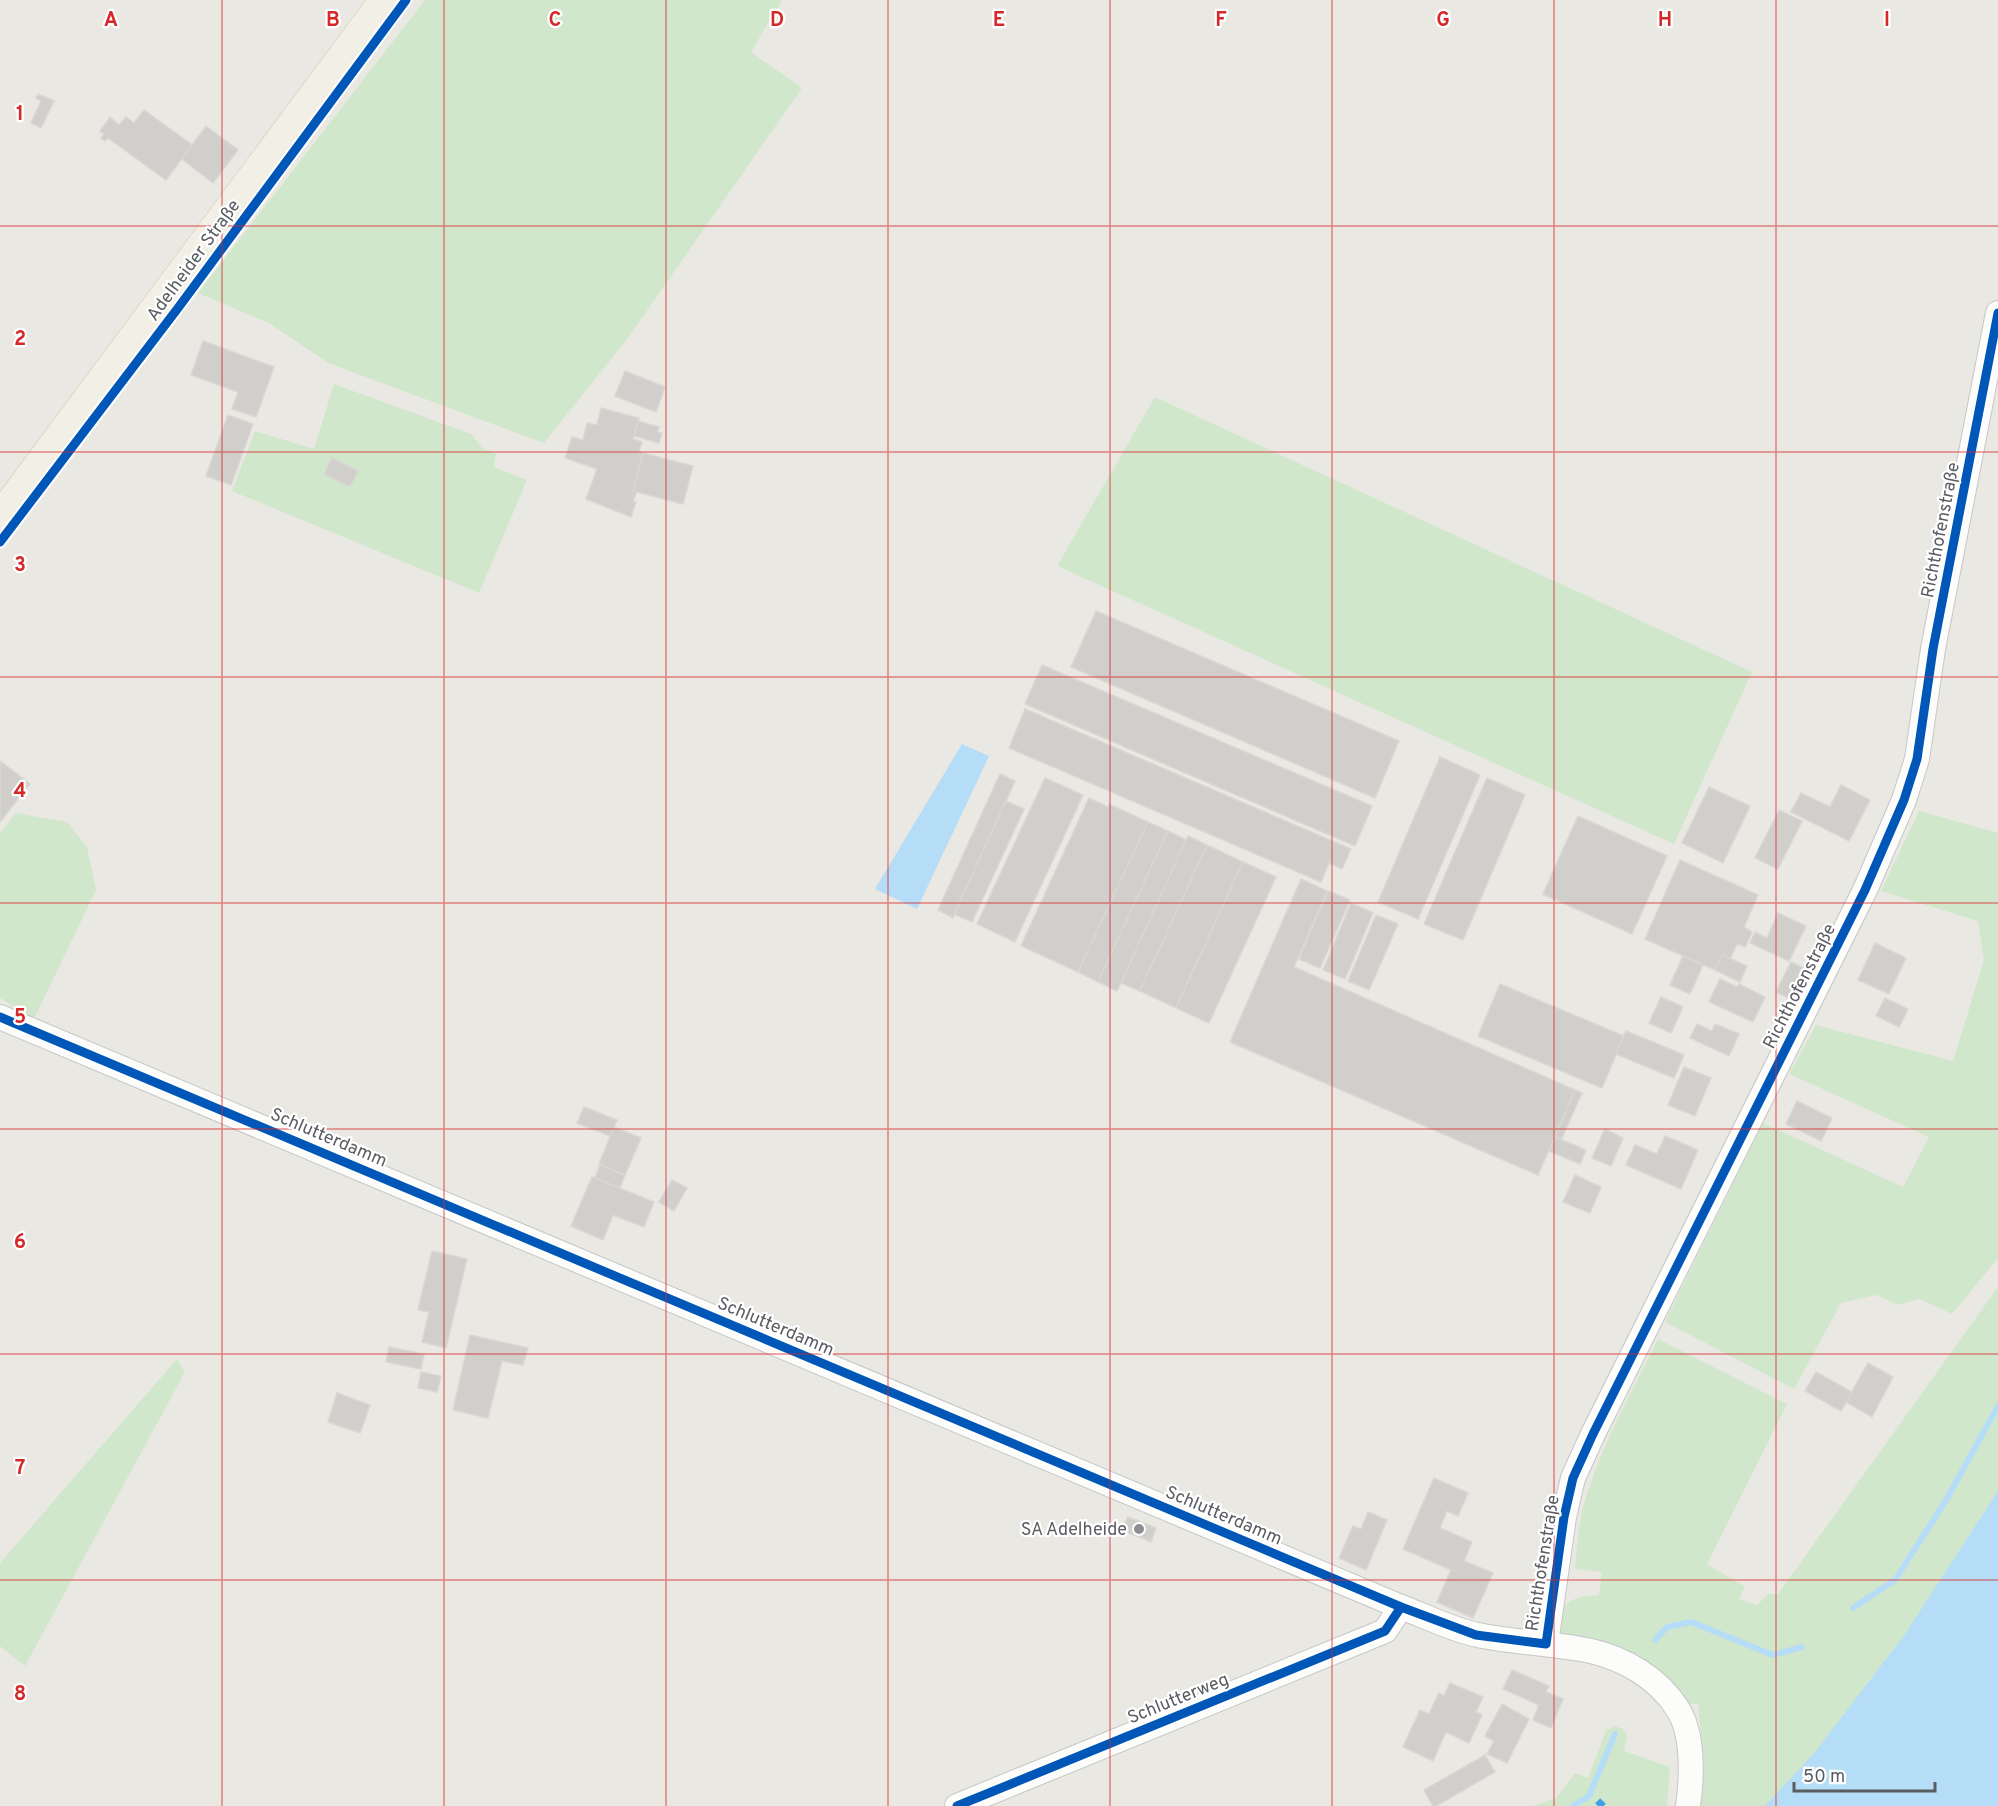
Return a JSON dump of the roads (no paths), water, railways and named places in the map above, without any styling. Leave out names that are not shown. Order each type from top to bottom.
[{"type":"main road","name":"Adelheider Straße","points":[[0,519],[386,0]]},
{"type":"street","name":"Richthofenstraße","points":[[1546,1644],[1564,1517],[1573,1478],[1865,890],[1904,800],[1917,759],[1933,649],[1998,313]]},
{"type":"street","name":"Schlutterdamm","points":[[0,1017],[1401,1607],[1476,1635],[1592,1651],[1630,1664],[1656,1684],[1678,1708],[1688,1736],[1691,1761],[1688,1806]]},
{"type":"street","name":"Schlutterweg","points":[[957,1806],[1385,1631],[1401,1607]]},
{"type":"water","points":[[962,744],[989,756],[917,909],[875,889]]},
{"type":"water","points":[[1998,1491],[1998,1806],[1765,1806],[1816,1751],[1905,1634]]},
{"type":"waterway","points":[[1853,1608],[1895,1580],[1945,1502],[1998,1406]]},
{"type":"waterway","points":[[1655,1640],[1667,1627],[1691,1622],[1773,1655],[1802,1647]]},
{"type":"waterway","points":[[1573,1806],[1589,1796],[1615,1734]]},
{"type":"place","name":"SA Adelheide","points":[[1139,1529]]}]
